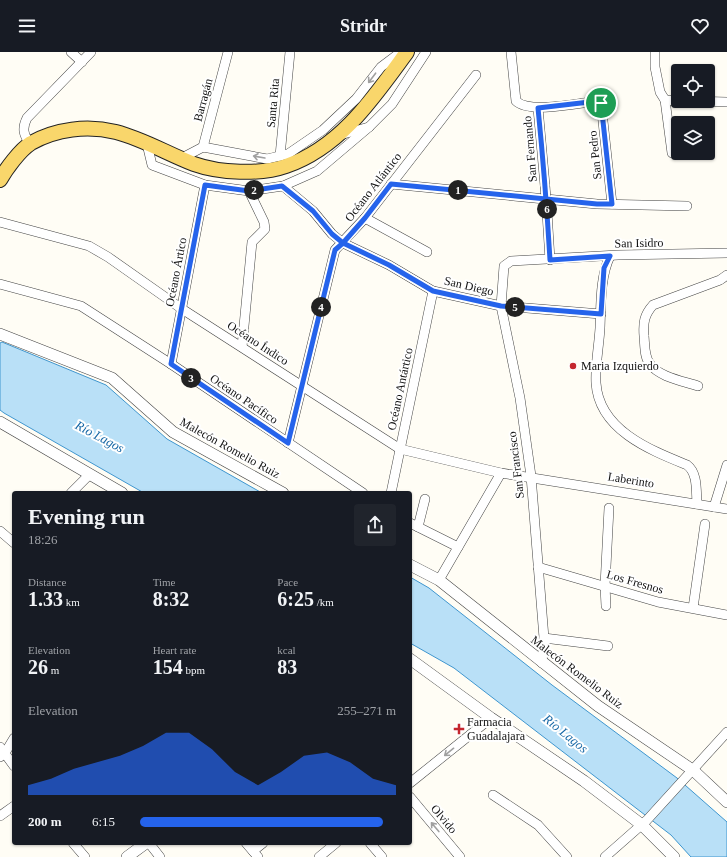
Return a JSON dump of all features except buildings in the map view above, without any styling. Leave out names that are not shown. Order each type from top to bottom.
[{"type":"main road","points":[[0,180],[9,166],[30,144],[53,134],[72,129],[91,129],[116,132],[195,164],[227,170],[260,172],[286,166],[319,150],[349,126],[366,107],[407,52]]},
{"type":"street","points":[[71,52],[82,62]]},
{"type":"street","points":[[30,144],[25,137],[23,127],[28,118],[91,52]]},
{"type":"street","name":"Santa Rita","points":[[280,156],[290,52]]},
{"type":"street","points":[[182,158],[202,147],[267,159],[288,154],[323,130],[356,99],[381,67],[401,52]]},
{"type":"street","points":[[146,144],[152,165],[205,185],[249,191],[282,186],[317,171],[369,127],[392,104],[426,52]]},
{"type":"street","points":[[511,52],[516,101],[519,104],[538,108]]},
{"type":"street","points":[[655,52],[655,67],[659,86],[665,100],[671,145]]},
{"type":"street","name":"Barragán","points":[[202,147],[227,56]]},
{"type":"street","name":"Océano Atlántico","points":[[288,443],[335,250],[365,218],[476,75]]},
{"type":"street","points":[[665,100],[671,100]]},
{"type":"street","name":"San Pedro","points":[[538,108],[598,101],[601,103],[612,204]]},
{"type":"street","points":[[715,102],[727,102]]},
{"type":"street","name":"San Fernando","points":[[538,108],[550,260]]},
{"type":"street","points":[[336,137],[369,127]]},
{"type":"street","points":[[391,184],[589,203],[687,206]]},
{"type":"street","name":"Océano Ártico","points":[[171,364],[205,185]]},
{"type":"street","name":"San Diego","points":[[282,186],[313,211],[332,234],[343,243],[389,265],[433,291],[501,306],[601,314]]},
{"type":"street","points":[[242,347],[252,242],[265,229],[264,222],[249,191]]},
{"type":"street","points":[[365,218],[426,252]]},
{"type":"street","name":"Océano Índico","points":[[0,222],[89,246],[108,257],[182,309],[400,449],[501,473],[531,476]]},
{"type":"street","name":"San Isidro","points":[[504,266],[511,261],[610,256],[727,253]]},
{"type":"street","points":[[610,256],[604,268],[596,384],[600,401],[607,414],[634,440],[646,448],[687,465],[692,469],[697,504]]},
{"type":"street","name":"San Francisco","points":[[504,266],[501,306],[520,398],[531,476],[544,638],[542,663]]},
{"type":"street","points":[[698,386],[660,372],[650,364],[645,352],[643,323],[646,313],[654,305],[720,280],[727,275]]},
{"type":"street","name":"Océano Pacífico","points":[[0,284],[81,306],[171,364],[360,491]]},
{"type":"street","name":"Océano Antártico","points":[[391,491],[433,291]]},
{"type":"street","name":"Malecón Romelio Ruiz","points":[[0,334],[112,378],[174,432],[280,491]]},
{"type":"street","points":[[0,422],[119,491]]},
{"type":"street","points":[[714,507],[727,465]]},
{"type":"street","points":[[439,580],[501,473]]},
{"type":"street","points":[[73,491],[90,474]]},
{"type":"street","name":"Laberinto","points":[[531,476],[727,509]]},
{"type":"street","points":[[425,499],[414,525],[458,547]]},
{"type":"street","points":[[606,606],[605,586],[609,508]]},
{"type":"street","points":[[693,608],[705,524]]},
{"type":"street","points":[[1,534],[12,542]]},
{"type":"street","name":"Malecón Romelio Ruiz","points":[[412,566],[439,580],[542,663],[727,802]]},
{"type":"street","name":"Los Fresnos","points":[[538,567],[658,602],[727,615]]},
{"type":"street","points":[[544,638],[608,646]]},
{"type":"street","points":[[412,660],[491,718],[644,822],[674,857]]},
{"type":"street","points":[[412,782],[491,718]]},
{"type":"street","points":[[605,857],[644,822],[690,774],[727,732]]},
{"type":"street","points":[[12,740],[2,752],[12,764]]},
{"type":"street","points":[[493,795],[538,825],[567,857]]},
{"type":"street","name":"Olvido","points":[[412,799],[460,857]]},
{"type":"street","points":[[0,816],[12,807]]},
{"type":"street","points":[[75,845],[85,857]]},
{"type":"street","points":[[127,857],[145,845]]},
{"type":"street","points":[[150,845],[160,857]]},
{"type":"street","points":[[248,845],[256,854],[262,845]]},
{"type":"street","points":[[319,857],[334,845]]},
{"type":"street","points":[[372,845],[382,857]]},
{"type":"water","name":"Río Lagos","points":[[2,342],[106,385],[167,439],[258,491],[140,491],[4,413],[0,410],[0,343]]},
{"type":"water","name":"Río Lagos","points":[[412,578],[429,588],[552,685],[677,778],[727,822],[727,857],[691,857],[671,835],[454,668],[412,644]]},
{"type":"place","name":"Maria Izquierdo","points":[[573,366]]},
{"type":"place","name":"Farmacia Guadalajara","points":[[459,729]]},
{"type":"route","points":[[601,103],[598,101],[538,108],[542,147],[545,186],[547,212],[550,260],[610,256],[604,268],[601,314],[501,306],[433,291],[389,265],[343,243],[335,250],[288,443],[171,364],[205,185],[249,191],[282,186],[313,211],[332,234],[343,243],[365,218],[391,184],[545,199],[597,204],[612,204],[601,103]]}]
